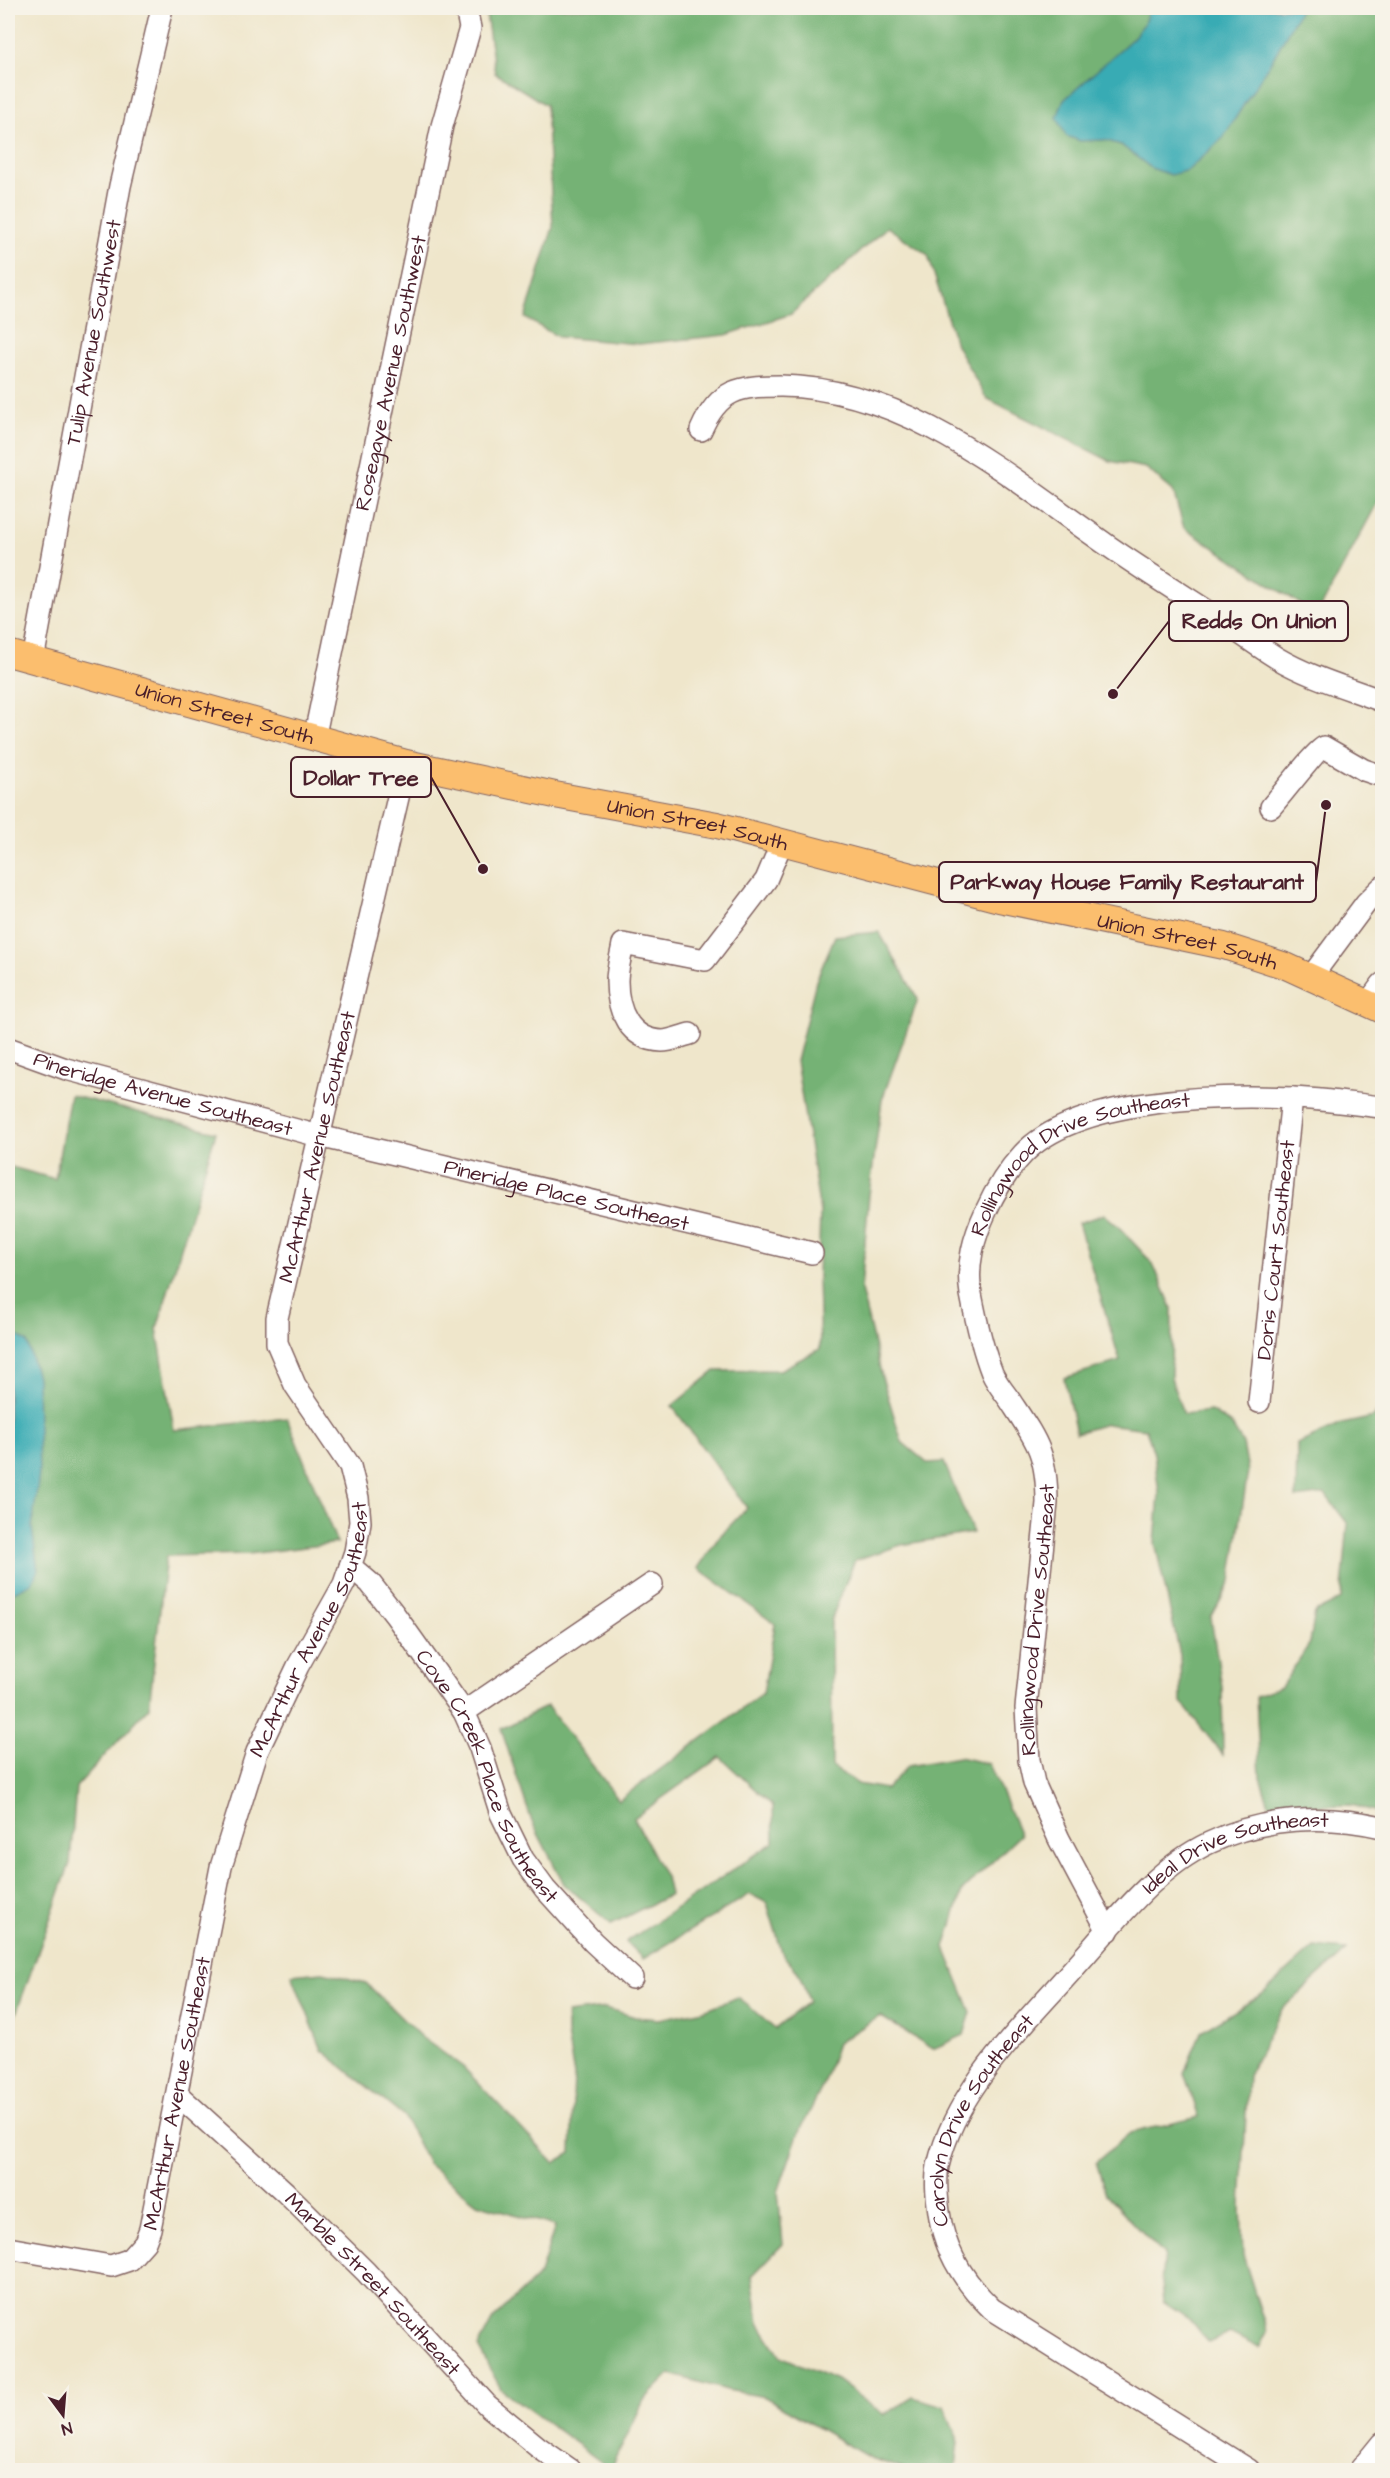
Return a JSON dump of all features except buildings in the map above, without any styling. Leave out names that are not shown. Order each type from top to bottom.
[{"type":"main road","name":"Union Street South","points":[[8,653],[406,764],[717,825],[999,899],[1224,946],[1378,999]]},
{"type":"street","name":"Tulip Avenue Southwest","points":[[33,660],[120,186],[162,8]]},
{"type":"street","name":"Rosegaye Avenue Southwest","points":[[314,739],[442,126],[470,28],[467,8]]},
{"type":"street","points":[[701,429],[709,411],[728,393],[752,386],[801,387],[854,396],[902,415],[965,446],[1279,659],[1383,701]]},
{"type":"street","points":[[1270,807],[1300,774],[1318,749],[1324,747],[1364,770],[1383,776]]},
{"type":"street","name":"McArthur Avenue Southeast","points":[[8,2248],[111,2266],[129,2260],[145,2242],[150,2229],[221,1867],[257,1752],[298,1666],[344,1584],[355,1552],[360,1517],[350,1466],[295,1385],[277,1343],[278,1318],[406,764]]},
{"type":"street","points":[[690,1034],[663,1041],[641,1035],[630,1028],[619,1008],[617,980],[624,945],[705,960],[766,880],[782,842]]},
{"type":"street","points":[[1311,977],[1366,903],[1383,887]]},
{"type":"street","name":"Pineridge Avenue Southeast","points":[[8,1048],[66,1069],[319,1136]]},
{"type":"street","name":"Rollingwood Drive Southeast","points":[[1108,1931],[1059,1839],[1034,1783],[1029,1760],[1026,1708],[1047,1503],[1047,1476],[1043,1456],[1034,1438],[993,1375],[986,1354],[971,1292],[972,1245],[979,1223],[993,1194],[1023,1154],[1042,1138],[1072,1123],[1141,1105],[1184,1100],[1292,1098],[1383,1107]]},
{"type":"street","name":"Doris Court Southeast","points":[[1259,1402],[1292,1098]]},
{"type":"street","name":"Pineridge Place Southeast","points":[[319,1136],[484,1173],[812,1253]]},
{"type":"street","name":"Cove Creek Place Southeast","points":[[350,1566],[370,1583],[389,1607],[464,1712],[480,1748],[501,1814],[523,1859],[545,1889],[593,1942],[632,1978]]},
{"type":"street","points":[[464,1712],[652,1584]]},
{"type":"street","name":"Ideal Drive Southeast","points":[[1108,1931],[1138,1897],[1179,1861],[1209,1843],[1245,1830],[1294,1819],[1352,1820],[1383,1827]]},
{"type":"street","name":"Carolyn Drive Southeast","points":[[1108,1931],[999,2054],[975,2085],[950,2131],[938,2167],[937,2189],[941,2229],[949,2250],[968,2283],[993,2309],[1250,2470]]},
{"type":"street","name":"Marble Street Southeast","points":[[177,2094],[285,2192],[366,2272],[487,2405],[538,2447],[571,2470]]},
{"type":"street","points":[[1360,2470],[1383,2443]]},
{"type":"green space","points":[[485,8],[1382,8],[1382,494],[1317,615],[1184,528],[1173,491],[1146,468],[1110,461],[986,398],[956,345],[928,255],[887,227],[791,314],[726,335],[639,344],[558,337],[525,318],[553,227],[546,105],[495,73]]},
{"type":"green space","points":[[879,932],[918,999],[882,1100],[869,1195],[861,1290],[882,1377],[902,1442],[927,1463],[944,1462],[973,1533],[901,1545],[855,1560],[831,1620],[832,1767],[858,1784],[886,1789],[908,1766],[959,1757],[989,1764],[1020,1835],[962,1891],[945,1948],[971,2012],[964,2035],[933,2049],[880,2016],[837,2043],[823,2085],[797,2137],[778,2192],[783,2244],[752,2276],[759,2323],[780,2356],[837,2380],[884,2415],[913,2397],[944,2406],[959,2442],[956,2467],[907,2470],[870,2458],[765,2397],[727,2390],[670,2374],[644,2400],[611,2469],[501,2389],[478,2347],[493,2319],[540,2274],[555,2226],[477,2203],[428,2164],[404,2117],[322,2050],[292,1975],[323,1972],[366,1983],[421,2037],[463,2067],[554,2163],[571,2153],[574,2075],[567,2035],[567,2013],[606,2008],[635,2017],[659,2019],[704,2010],[738,1997],[775,2029],[809,2001],[798,1972],[783,1955],[767,1903],[750,1894],[643,1959],[626,1942],[774,1842],[773,1806],[720,1757],[634,1818],[667,1881],[670,1895],[611,1924],[564,1884],[532,1822],[501,1729],[547,1706],[619,1800],[763,1693],[775,1624],[698,1568],[719,1537],[747,1508],[672,1406],[715,1371],[780,1370],[820,1349],[818,1276],[820,1212],[796,1061],[816,981],[835,936]]},
{"type":"green space","points":[[70,1095],[216,1132],[157,1328],[174,1430],[287,1418],[337,1543],[248,1554],[166,1556],[149,1707],[76,1787],[70,1863],[8,2036],[8,1166],[55,1179]]},
{"type":"green space","points":[[1104,1214],[1153,1264],[1172,1308],[1171,1378],[1183,1414],[1211,1411],[1231,1424],[1243,1444],[1248,1471],[1231,1581],[1211,1618],[1222,1687],[1223,1755],[1181,1702],[1180,1655],[1155,1543],[1159,1494],[1154,1454],[1146,1429],[1106,1424],[1076,1433],[1064,1378],[1120,1361],[1078,1223]]},
{"type":"green space","points":[[1382,1402],[1382,1569],[1373,1647],[1382,1703],[1382,1813],[1351,1805],[1270,1807],[1260,1777],[1256,1696],[1281,1687],[1310,1643],[1315,1612],[1341,1599],[1348,1524],[1325,1494],[1296,1498],[1297,1444],[1342,1424],[1374,1417]]},
{"type":"green space","points":[[1314,1947],[1347,1950],[1282,2009],[1248,2076],[1241,2208],[1243,2255],[1267,2332],[1259,2348],[1230,2333],[1208,2343],[1190,2320],[1163,2302],[1161,2282],[1164,2255],[1106,2194],[1096,2162],[1130,2133],[1199,2117],[1184,2073],[1201,2032],[1261,1995]]},
{"type":"water","points":[[1149,8],[1301,8],[1275,55],[1223,138],[1188,170],[1171,175],[1151,168],[1121,145],[1104,140],[1080,141],[1066,136],[1057,118],[1063,101],[1133,38],[1144,24]]},
{"type":"water","points":[[8,1329],[27,1342],[37,1377],[39,1474],[32,1528],[38,1570],[32,1583],[8,1595]]},
{"type":"place","name":"Redds On Union","points":[[1113,694]]},
{"type":"place","name":"Parkway House Family Restaurant","points":[[1326,805]]},
{"type":"place","name":"Dollar Tree","points":[[483,869]]}]
